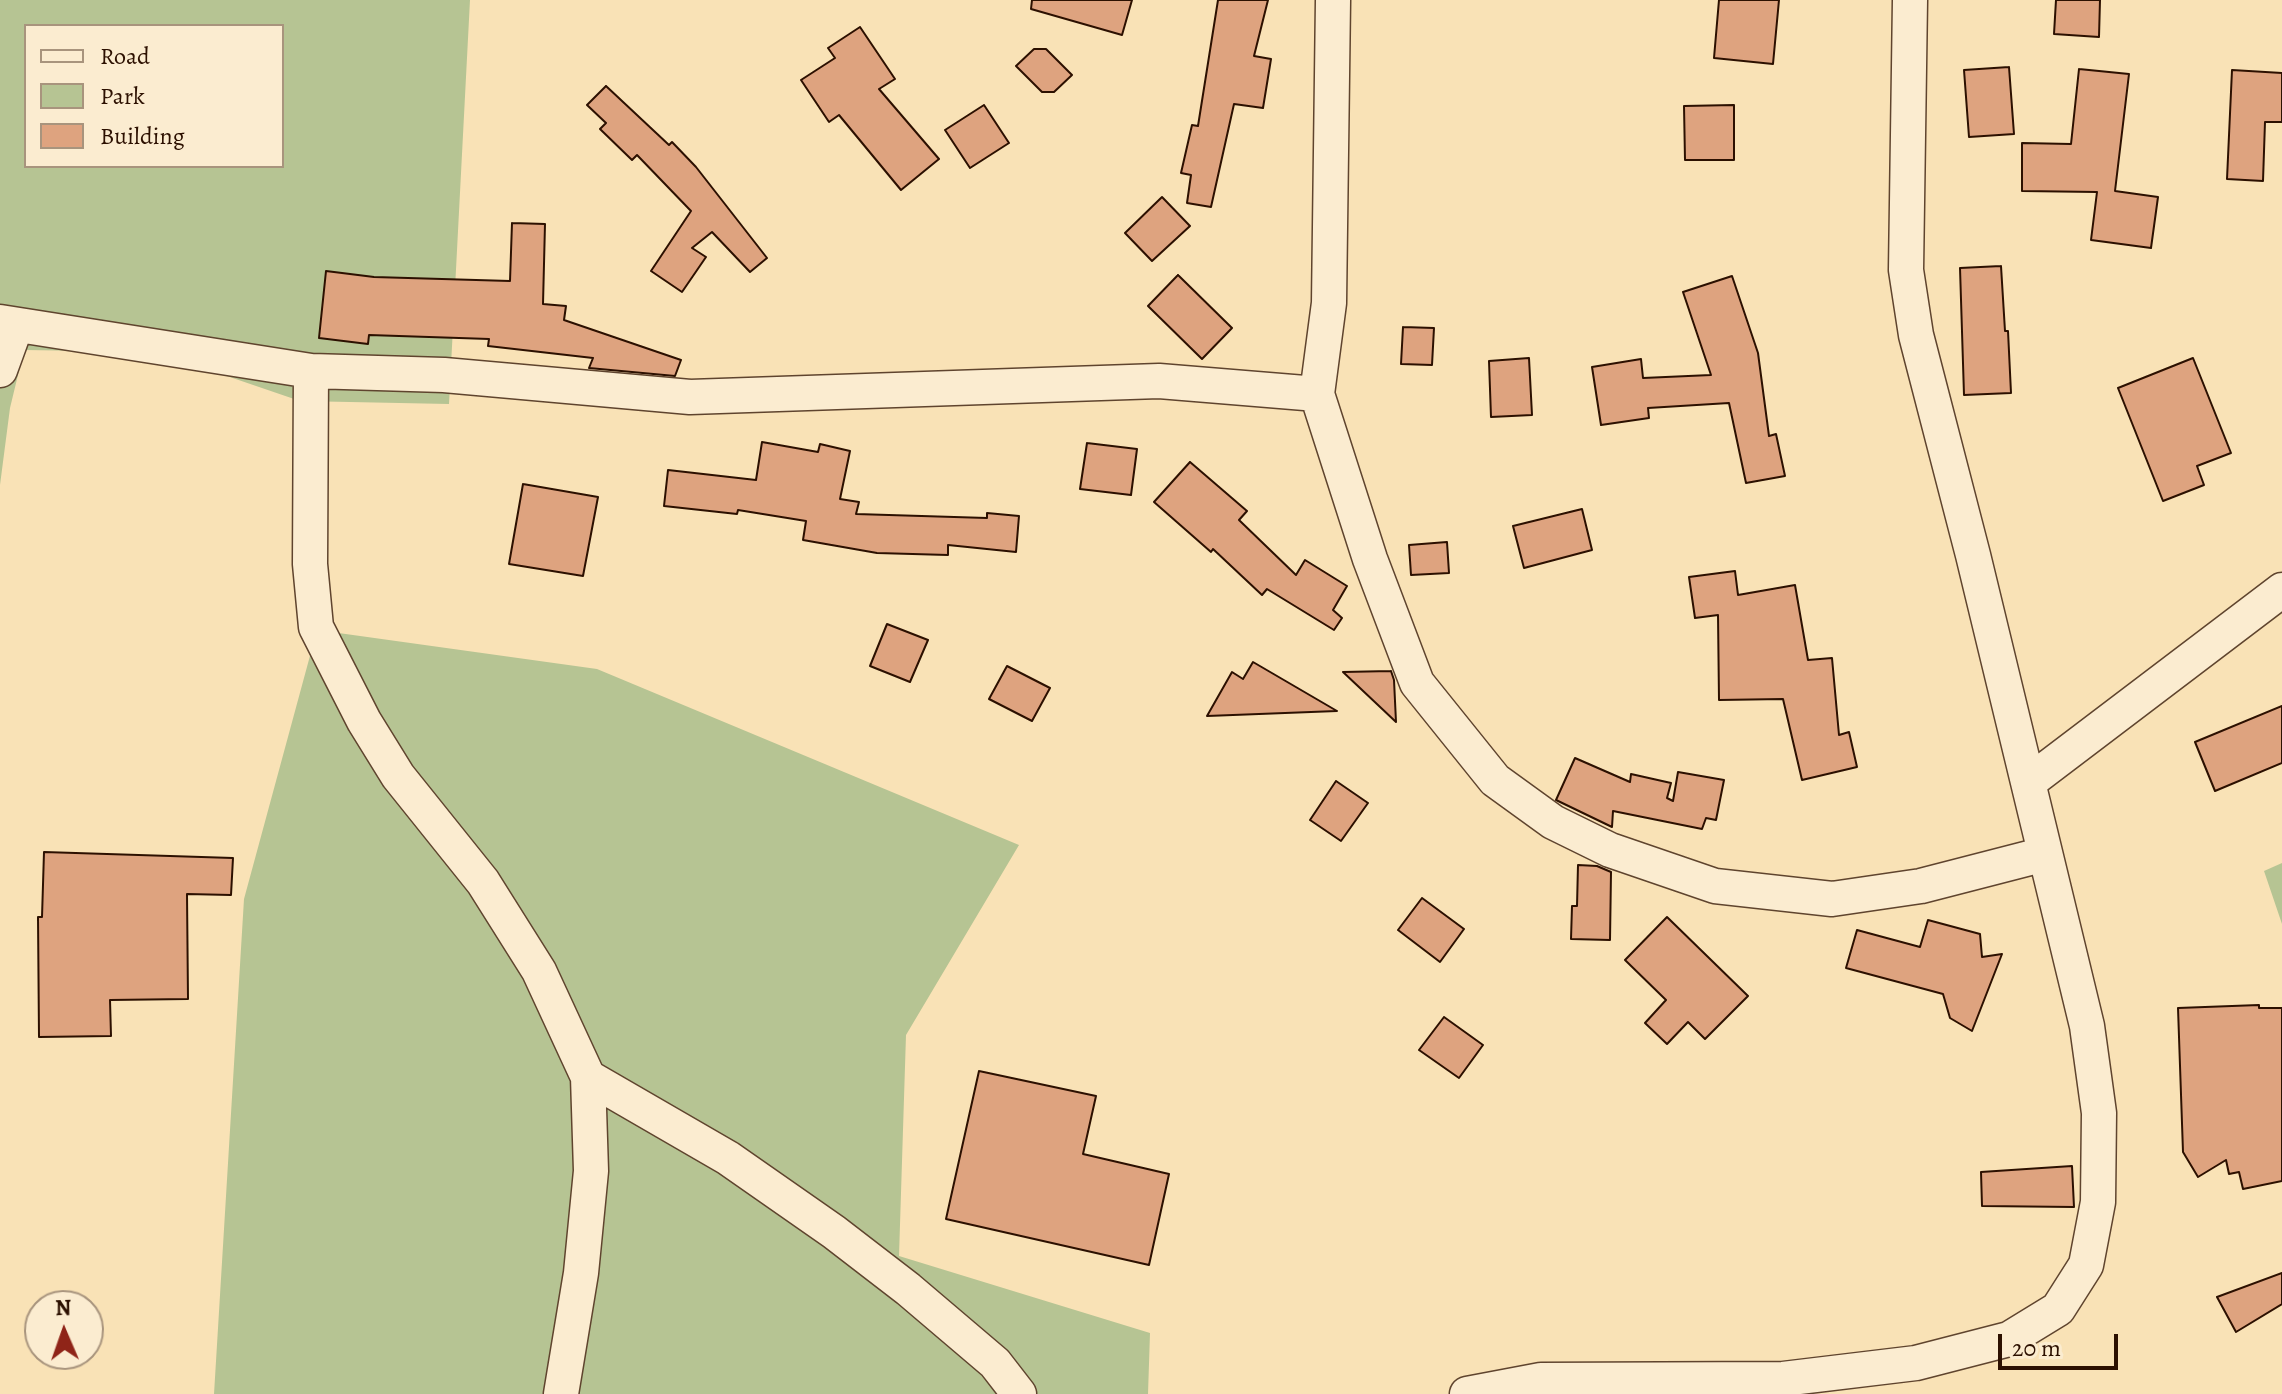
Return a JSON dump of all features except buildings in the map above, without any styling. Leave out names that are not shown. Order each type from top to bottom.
[{"type":"street","points":[[1333,0],[1329,303],[1317,394],[1370,559],[1417,683],[1495,780],[1553,822],[1610,850],[1715,886],[1832,899],[1921,886],[2045,854]]},
{"type":"street","points":[[1467,1394],[1541,1380],[1783,1379],[1916,1363],[2009,1339],[2058,1309],[2086,1265],[2098,1202],[2099,1113],[2087,1026],[1916,335],[1906,270],[1910,0]]},
{"type":"street","points":[[0,370],[8,324],[311,371],[444,375],[690,397],[1159,381],[1317,394]]},
{"type":"street","points":[[311,371],[310,564],[316,627],[364,721],[398,776],[483,882],[539,971],[588,1077],[591,1171],[581,1273],[561,1394]]},
{"type":"street","points":[[2029,782],[2282,590]]},
{"type":"street","points":[[588,1077],[728,1158],[834,1232],[908,1289],[995,1363],[1019,1394]]},
{"type":"green space","points":[[0,0],[470,0],[449,404],[300,401],[221,374],[91,351],[24,350],[10,408],[0,485]]},
{"type":"green space","points":[[317,630],[597,669],[1019,845],[906,1035],[899,1256],[1150,1333],[1148,1394],[214,1394],[244,899]]},
{"type":"green space","points":[[2282,863],[2282,924],[2264,871]]}]
